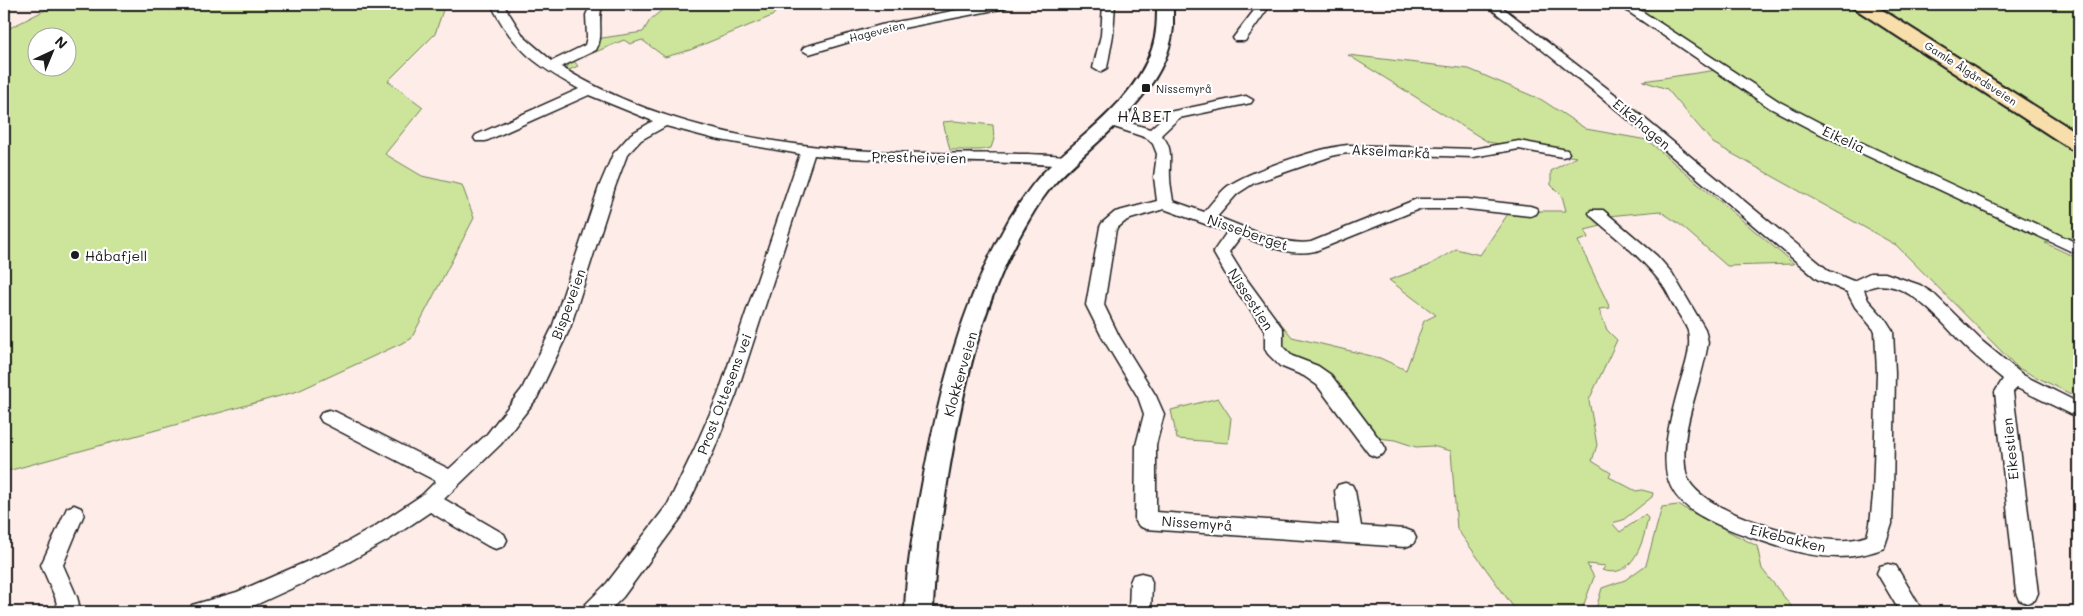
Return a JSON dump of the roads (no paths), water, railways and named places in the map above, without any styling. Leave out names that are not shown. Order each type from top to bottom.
[{"type":"main road","name":"Gamle Ålgårdsveien","points":[[1861,4],[2079,144]]},
{"type":"street","name":"Prestheiveien","points":[[498,4],[519,40],[551,67],[588,90],[618,105],[664,121],[718,135],[808,152],[881,157],[1032,158],[1068,161]]},
{"type":"street","points":[[551,67],[590,47],[594,38],[591,15],[597,4]]},
{"type":"street","name":"Hageveien","points":[[809,50],[881,28],[1005,4]]},
{"type":"street","points":[[1100,68],[1106,35],[1108,4]]},
{"type":"street","points":[[1068,161],[1110,121],[1142,82],[1161,45],[1165,4]]},
{"type":"street","points":[[1240,38],[1265,4]]},
{"type":"street","name":"Eikehagen","points":[[1490,4],[1616,102],[1823,275],[1854,288]]},
{"type":"street","name":"Eikelia","points":[[1623,4],[1775,105],[1819,128],[2079,250]]},
{"type":"street","points":[[481,138],[588,90]]},
{"type":"street","points":[[1152,135],[1174,115],[1246,100]]},
{"type":"street","name":"Bispeveien","points":[[200,612],[241,601],[337,558],[382,533],[429,501],[494,439],[530,393],[561,328],[607,187],[620,154],[636,137],[664,121]]},
{"type":"street","points":[[1110,121],[1152,135],[1160,142],[1164,154],[1162,176],[1165,204]]},
{"type":"street","name":"Akselmarkå","points":[[1208,218],[1231,190],[1248,180],[1333,150],[1473,153],[1520,145],[1562,153]]},
{"type":"street","name":"Prost Ottesens vei","points":[[593,612],[615,590],[676,509],[704,450],[727,395],[808,152]]},
{"type":"street","name":"Klokkerveien","points":[[919,612],[928,524],[943,434],[970,335],[999,256],[1019,218],[1044,184],[1068,161]]},
{"type":"street","name":"Nisseberget","points":[[1165,204],[1281,245],[1300,249],[1332,239],[1417,204],[1467,204],[1530,211]]},
{"type":"street","name":"Nissemyrå","points":[[1165,204],[1121,216],[1108,227],[1095,305],[1111,337],[1147,396],[1154,414],[1146,445],[1146,520],[1405,538]]},
{"type":"street","name":"Eikebakken","points":[[1597,213],[1650,260],[1666,277],[1696,329],[1699,342],[1697,355],[1674,449],[1675,473],[1681,489],[1697,503],[1735,524],[1777,538],[1831,549],[1865,547],[1876,542],[1882,514],[1886,373],[1884,331],[1861,303],[1854,288]]},
{"type":"street","name":"Nissestien","points":[[1237,230],[1221,252],[1235,276],[1274,329],[1274,348],[1286,360],[1312,371],[1324,380],[1376,449]]},
{"type":"street","points":[[1854,288],[1870,279],[1885,279],[1914,289],[1928,298],[1976,347],[2016,380],[2079,412]]},
{"type":"street","name":"Eikestien","points":[[2016,380],[2008,385],[2004,392],[2027,593]]},
{"type":"street","points":[[329,417],[452,480]]},
{"type":"street","points":[[1346,491],[1351,533]]},
{"type":"street","points":[[429,501],[496,540]]},
{"type":"street","points":[[70,612],[66,597],[52,565],[74,514]]},
{"type":"street","points":[[1888,574],[1912,612]]},
{"type":"street","points":[[1140,612],[1141,582]]},
{"type":"place","name":"Nissemyrå","points":[[1146,88]]},
{"type":"place","name":"Håbafjell","points":[[75,255]]},
{"type":"district","name":"HÅBET","points":[[1145,115]]}]
